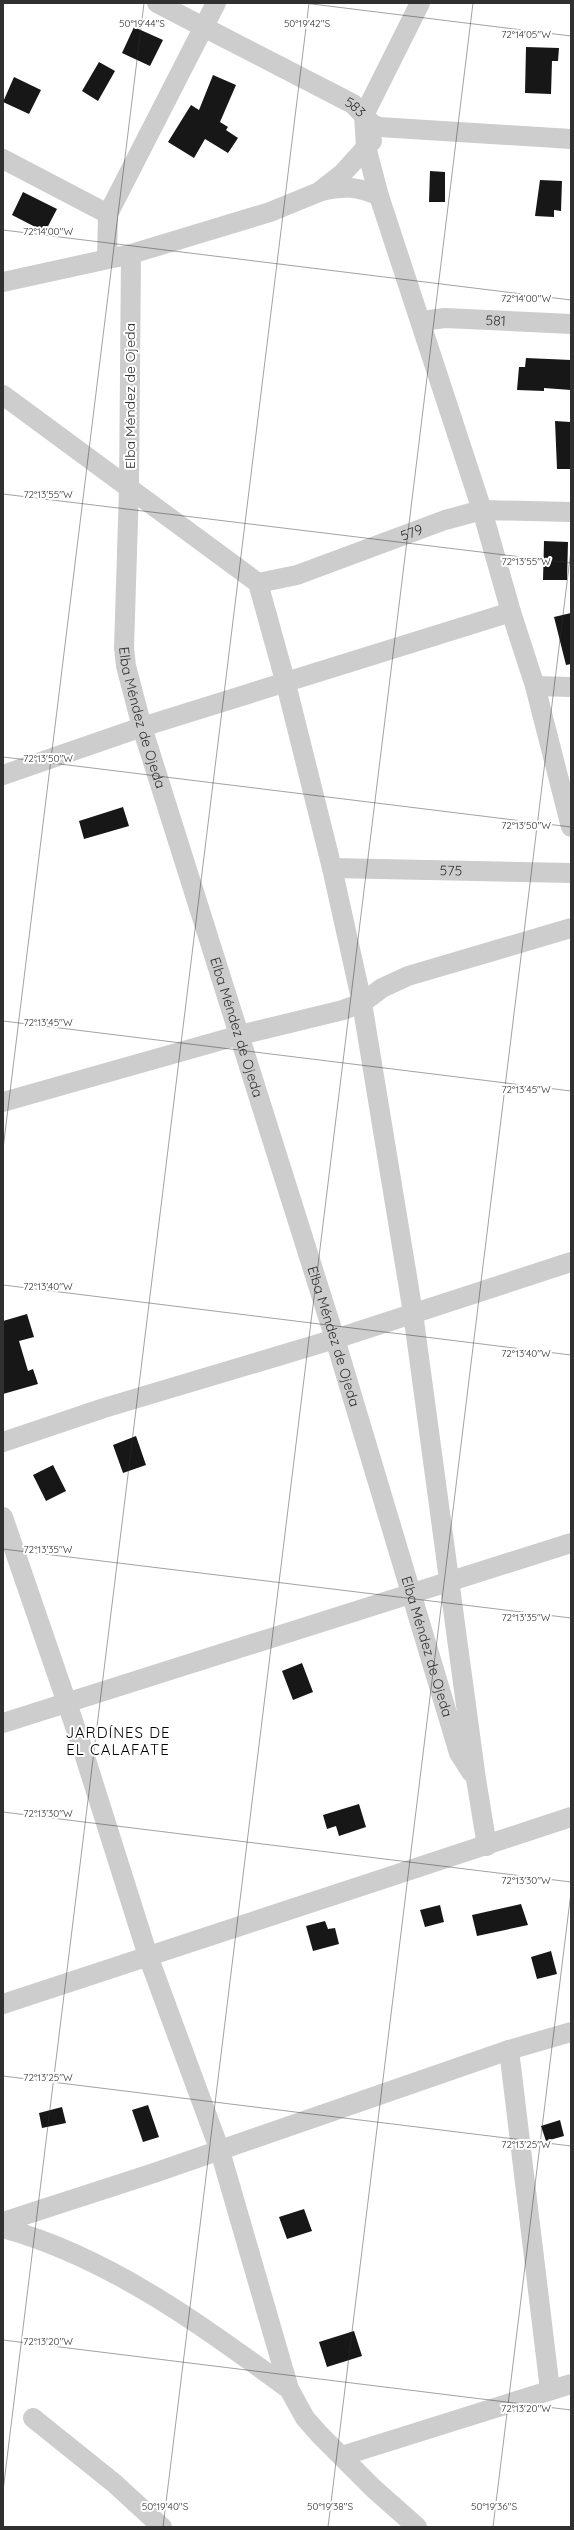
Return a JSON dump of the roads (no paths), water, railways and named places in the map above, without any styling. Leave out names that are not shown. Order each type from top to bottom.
[{"type":"street","name":"583","points":[[157,3],[348,101],[372,124],[391,129],[571,138]]},
{"type":"street","points":[[107,259],[108,214],[216,3]]},
{"type":"street","points":[[420,3],[364,115],[366,147],[379,196],[422,321],[482,510],[511,612],[535,686],[571,827]]},
{"type":"street","points":[[319,192],[342,174],[366,147],[391,129]]},
{"type":"street","points":[[3,159],[108,214]]},
{"type":"street","points":[[3,282],[131,254],[270,212],[319,192],[341,187],[362,188],[379,196]]},
{"type":"street","name":"Elba Méndez de Ojeda","points":[[131,254],[129,489],[124,648],[126,666],[142,727],[335,1339],[459,1753],[476,1780]]},
{"type":"street","name":"581","points":[[422,321],[445,318],[571,324]]},
{"type":"street","points":[[3,395],[258,583],[286,684],[332,868],[362,1003],[413,1313],[476,1780],[487,1846]]},
{"type":"street","name":"579","points":[[258,583],[297,575],[445,520],[482,510],[571,512]]},
{"type":"street","points":[[3,775],[142,727],[286,684],[511,612]]},
{"type":"street","points":[[535,686],[571,687]]},
{"type":"street","name":"575","points":[[332,868],[571,873]]},
{"type":"street","points":[[3,1102],[240,1034],[343,1010],[362,1003],[382,988],[408,976],[571,928]]},
{"type":"street","points":[[3,1442],[104,1408],[335,1339],[571,1262]]},
{"type":"street","points":[[3,1517],[81,1744],[148,1956],[220,2150],[289,2389],[305,2418],[342,2456],[417,2527]]},
{"type":"street","points":[[3,1723],[571,1542]]},
{"type":"street","points":[[3,2004],[487,1846],[571,1817]]},
{"type":"street","points":[[3,2222],[220,2150],[509,2050],[571,2032]]},
{"type":"street","points":[[509,2050],[550,2390]]},
{"type":"street","points":[[3,2228],[35,2237],[60,2248],[150,2294],[216,2336],[289,2389]]},
{"type":"street","points":[[342,2456],[571,2384]]},
{"type":"street","points":[[34,2418],[114,2483],[162,2527]]},
{"type":"district","name":"JARDÍNES DE EL CALAFATE","points":[[118,1740]]}]
